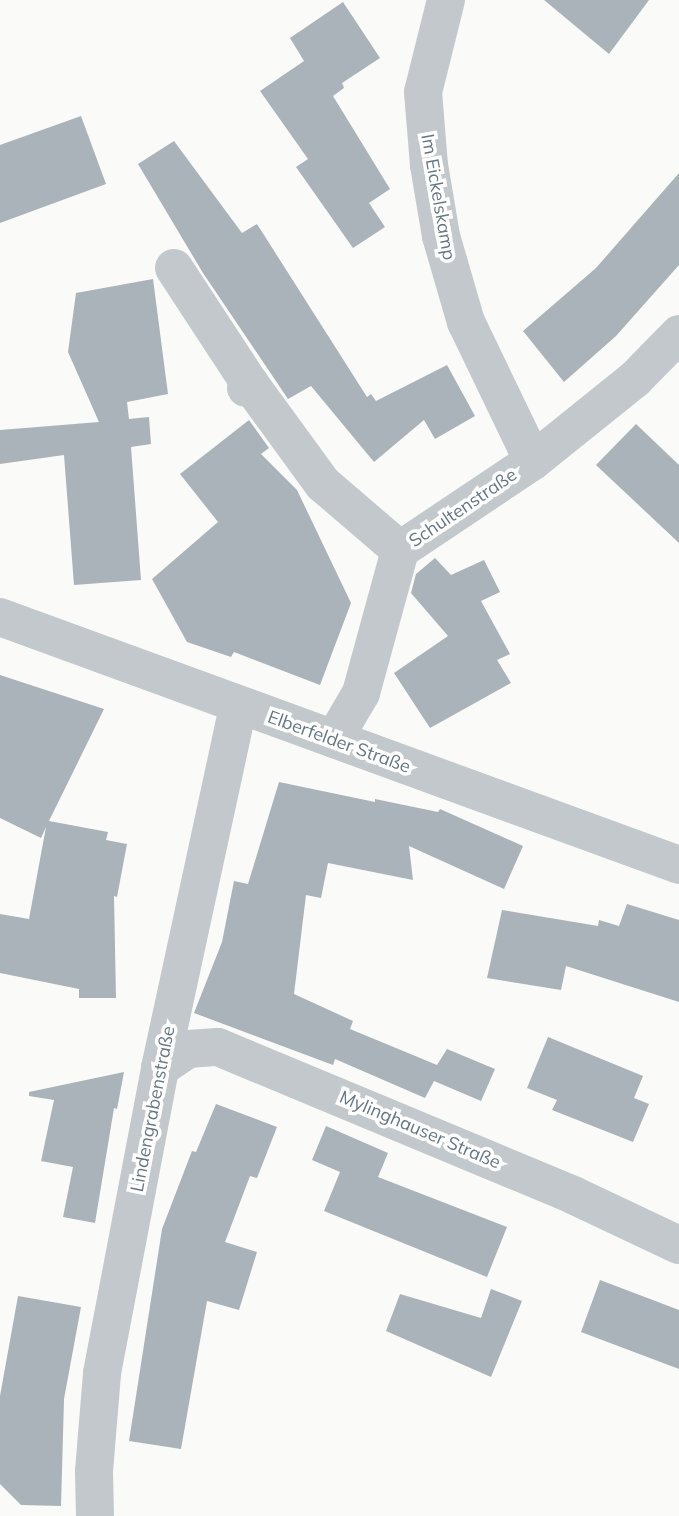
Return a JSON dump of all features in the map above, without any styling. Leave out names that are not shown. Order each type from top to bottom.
[{"type":"street","name":"Im Eickelskamp","points":[[444,1],[423,92],[429,165],[441,236],[466,322],[533,461]]},
{"type":"street","points":[[174,268],[248,386],[323,484],[400,551]]},
{"type":"street","name":"Schultenstraße","points":[[334,739],[361,694],[400,551],[533,461],[635,379],[679,334]]},
{"type":"street","name":"Elberfelder Straße","points":[[0,617],[679,865]]},
{"type":"street","name":"Lindengrabenstraße","points":[[95,1516],[94,1471],[102,1373],[160,1069],[238,706]]},
{"type":"street","name":"Mylinghauser Straße","points":[[160,1069],[188,1049],[218,1047],[523,1173],[679,1245]]},
{"type":"building","points":[[544,0],[649,0],[609,54]]},
{"type":"building","points":[[343,2],[380,58],[342,83],[344,88],[333,96],[390,189],[369,203],[385,227],[353,248],[296,167],[308,159],[260,91],[304,61],[290,38]]},
{"type":"building","points":[[81,116],[106,184],[0,223],[0,145]]},
{"type":"building","points":[[174,141],[242,233],[257,224],[367,397],[371,394],[376,401],[447,365],[475,416],[435,439],[424,420],[374,462],[311,386],[288,399],[203,273],[138,164]]},
{"type":"building","points":[[679,173],[679,265],[616,336],[564,382],[523,331],[596,268]]},
{"type":"building","points":[[153,279],[168,394],[127,402],[129,419],[149,417],[151,444],[131,447],[141,580],[74,585],[64,455],[0,464],[0,430],[99,422],[68,352],[76,293]]},
{"type":"building","points":[[249,420],[269,448],[261,454],[297,490],[351,603],[320,685],[234,652],[231,657],[187,642],[152,579],[218,522],[180,474]]},
{"type":"building","points":[[636,424],[679,465],[679,543],[596,465]]},
{"type":"building","points":[[435,558],[451,575],[484,560],[500,592],[481,601],[510,654],[497,660],[511,683],[430,728],[394,673],[448,636],[411,593],[416,574]]},
{"type":"building","points":[[0,675],[104,709],[49,821],[108,832],[106,840],[127,844],[117,897],[114,896],[116,998],[79,998],[79,989],[0,973],[0,914],[29,919],[46,827],[41,838],[0,818]]},
{"type":"building","points":[[279,782],[375,802],[375,799],[438,812],[440,809],[523,846],[504,889],[409,846],[413,880],[328,863],[321,898],[306,895],[294,994],[353,1021],[350,1029],[437,1065],[447,1049],[495,1069],[481,1101],[434,1081],[425,1098],[335,1059],[333,1065],[194,1013],[222,942],[234,881],[248,884]]},
{"type":"building","points":[[627,904],[679,920],[679,1002],[566,966],[561,990],[487,978],[502,910],[598,926],[599,920],[619,926]]},
{"type":"building","points":[[548,1037],[643,1076],[634,1098],[649,1104],[633,1142],[552,1110],[557,1100],[527,1088]]},
{"type":"building","points":[[124,1072],[117,1109],[114,1108],[95,1223],[63,1217],[73,1167],[41,1161],[54,1100],[29,1096],[29,1092]]},
{"type":"building","points":[[216,1104],[277,1127],[257,1178],[250,1176],[225,1242],[257,1252],[239,1310],[207,1301],[181,1449],[129,1441],[162,1229],[192,1151],[196,1152]]},
{"type":"building","points":[[326,1126],[388,1153],[378,1177],[507,1227],[487,1277],[324,1211],[340,1172],[312,1160]]},
{"type":"building","points":[[600,1280],[679,1310],[679,1369],[581,1332]]},
{"type":"building","points":[[491,1289],[522,1301],[491,1377],[386,1331],[400,1294],[481,1318]]},
{"type":"building","points":[[18,1296],[81,1307],[64,1399],[61,1506],[21,1505],[0,1484],[0,1396]]}]
